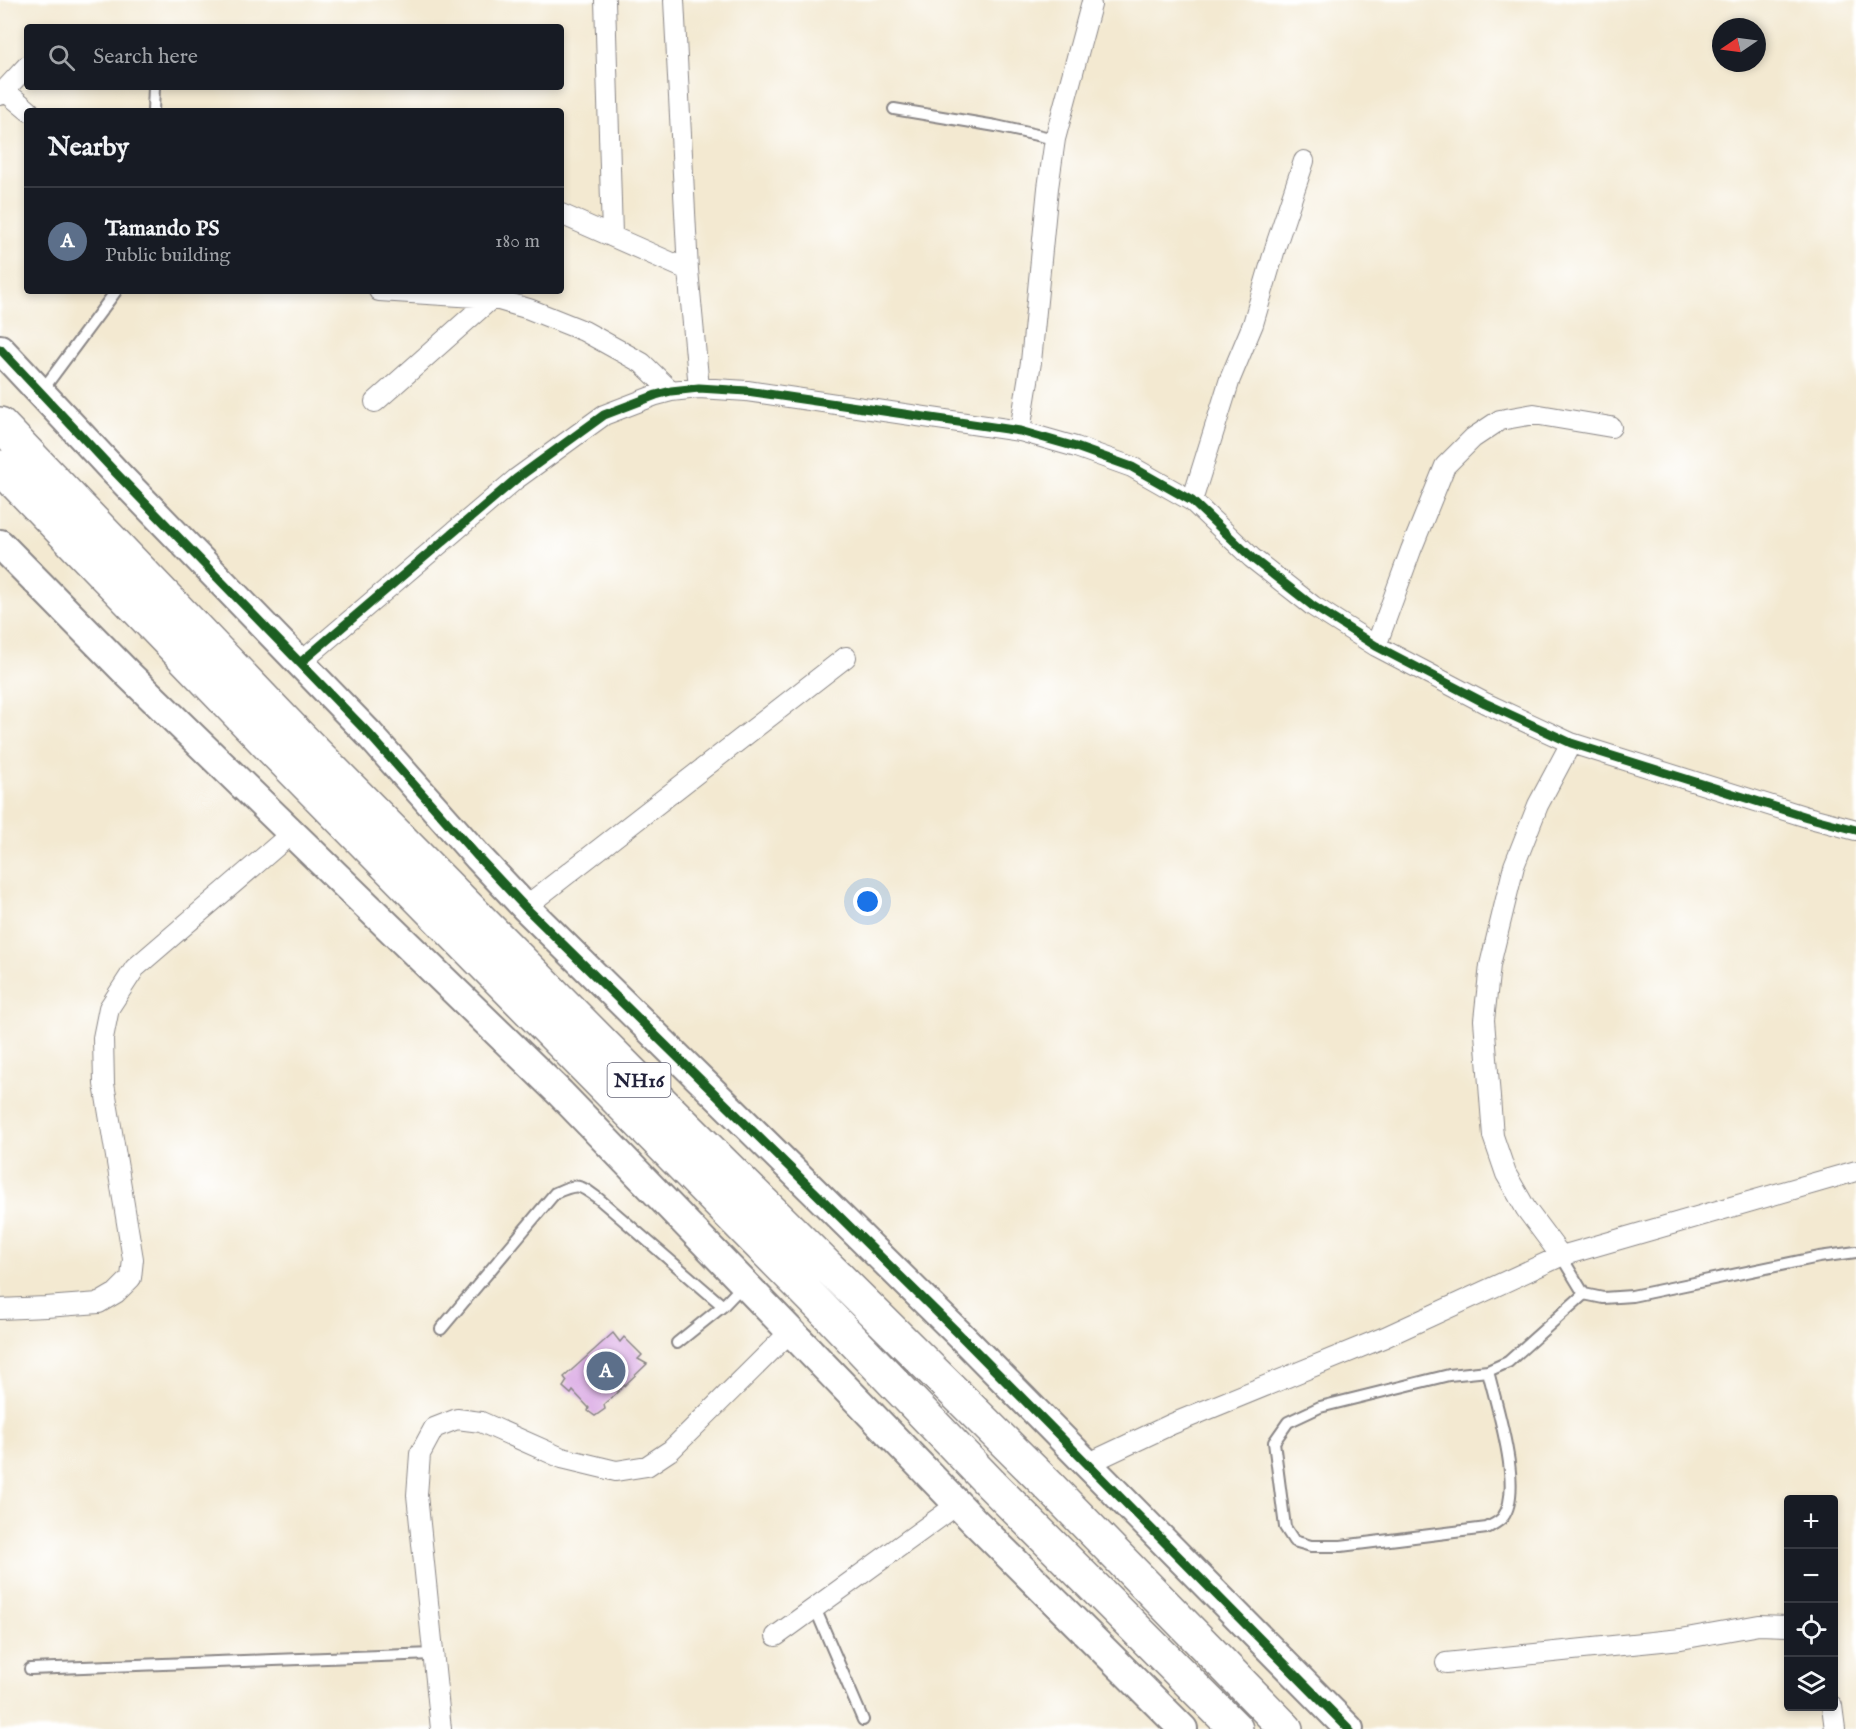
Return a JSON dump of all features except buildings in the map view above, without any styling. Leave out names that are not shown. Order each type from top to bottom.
[{"type":"highway","name":"NH16","points":[[0,423],[298,735],[629,1071],[1048,1485],[1286,1729]]},
{"type":"highway","name":"NH16","points":[[0,467],[273,750],[822,1308],[991,1484],[1236,1729]]},
{"type":"street","points":[[605,0],[612,235]]},
{"type":"street","points":[[674,0],[688,270],[699,387]]},
{"type":"street","points":[[1020,431],[1031,363],[1055,139],[1091,5]]},
{"type":"street","points":[[24,69],[3,93],[24,108]]},
{"type":"street","points":[[1192,501],[1230,379],[1253,324],[1276,242],[1304,161]]},
{"type":"street","points":[[564,215],[688,270]]},
{"type":"street","points":[[427,294],[492,298],[529,309],[584,331],[642,363],[671,391]]},
{"type":"street","points":[[375,402],[492,298]]},
{"type":"street","points":[[0,349],[369,734],[525,907],[958,1333],[1349,1729]]},
{"type":"street","points":[[300,663],[516,479],[604,416],[671,391],[699,387],[747,391],[1020,431],[1076,447],[1132,467],[1192,501],[1252,558],[1313,606],[1376,646],[1485,703],[1571,743],[1807,817],[1856,830]]},
{"type":"street","points":[[1376,646],[1445,466],[1473,438],[1500,420],[1533,414],[1611,427]]},
{"type":"street","points":[[0,544],[128,674],[560,1093],[958,1504],[1184,1729]]},
{"type":"street","points":[[525,907],[846,657]]},
{"type":"street","points":[[1561,1256],[1526,1209],[1511,1183],[1493,1136],[1484,1020],[1490,965],[1514,866],[1538,805],[1571,743]]},
{"type":"street","points":[[0,1309],[99,1303],[116,1293],[130,1278],[133,1259],[104,1084],[103,1038],[109,1008],[135,968],[292,833]]},
{"type":"street","points":[[1087,1464],[1172,1424],[1385,1337],[1561,1256],[1856,1171]]},
{"type":"street","points":[[441,1729],[417,1494],[420,1455],[434,1428],[457,1419],[481,1422],[562,1458],[616,1472],[647,1467],[671,1450],[791,1331]]},
{"type":"street","points":[[776,1636],[958,1504]]},
{"type":"street","points":[[1446,1663],[1681,1639],[1759,1625],[1784,1626]]},
{"type":"street","points":[[1833,1711],[1835,1729]]},
{"type":"lane","points":[[153,108],[154,90]]},
{"type":"lane","points":[[894,109],[996,126],[1055,139]]},
{"type":"lane","points":[[41,393],[114,294]]},
{"type":"lane","points":[[441,1329],[555,1193],[573,1186],[585,1188],[599,1199],[723,1306]]},
{"type":"lane","points":[[1561,1256],[1584,1294],[1603,1298],[1632,1296],[1819,1257],[1856,1252]]},
{"type":"lane","points":[[677,1343],[723,1306],[745,1284]]},
{"type":"lane","points":[[1488,1371],[1511,1469],[1510,1501],[1502,1519],[1487,1528],[1341,1546],[1311,1546],[1294,1541],[1285,1527],[1274,1442],[1288,1422],[1320,1407],[1449,1375],[1488,1371],[1508,1362],[1584,1294]]},
{"type":"lane","points":[[815,1608],[863,1720]]},
{"type":"lane","points":[[30,1669],[433,1653]]},
{"type":"cycle path","points":[[0,349],[116,473],[369,734],[525,907],[958,1333],[1349,1729]]},
{"type":"cycle path","points":[[300,663],[516,479],[604,415],[671,391],[699,388],[747,391],[1020,431],[1076,447],[1132,467],[1192,501],[1252,558],[1313,606],[1376,646],[1485,703],[1571,743],[1807,817],[1856,830]]},
{"type":"place","name":"Tamando PS","points":[[606,1371]]}]
